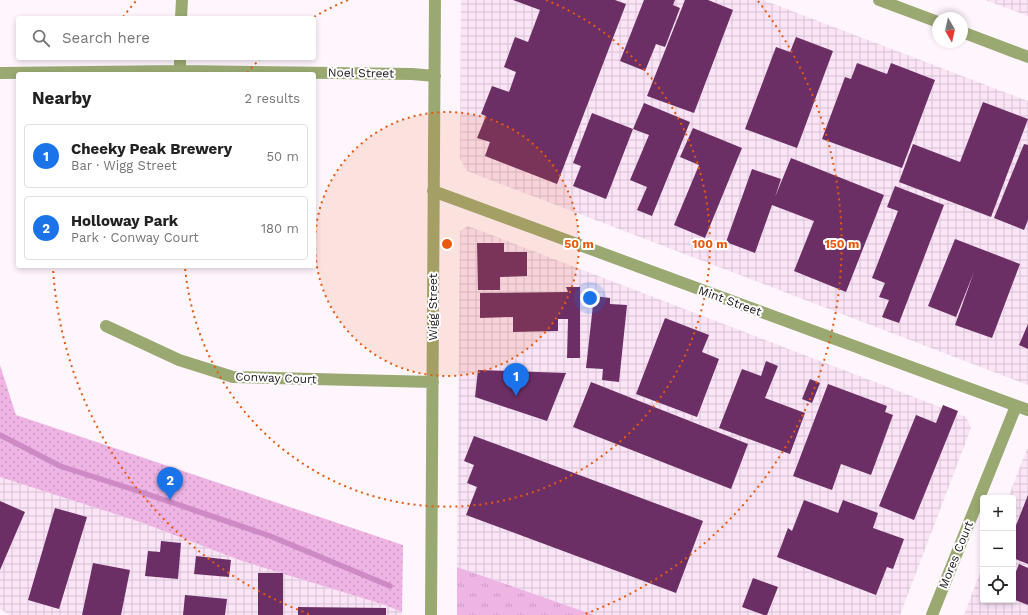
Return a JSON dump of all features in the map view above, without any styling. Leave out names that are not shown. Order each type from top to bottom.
[{"type":"street","points":[[181,16],[182,0]]},
{"type":"street","name":"Wigg Street","points":[[431,615],[435,0]]},
{"type":"street","points":[[879,0],[932,20]]},
{"type":"street","points":[[968,34],[1028,57]]},
{"type":"street","points":[[180,60],[180,71]]},
{"type":"street","name":"Noel Street","points":[[90,72],[257,72]]},
{"type":"street","name":"Noel Street","points":[[0,73],[16,73]]},
{"type":"street","name":"Noel Street","points":[[316,73],[412,74],[435,76]]},
{"type":"street","name":"Mint Street","points":[[433,191],[1028,410]]},
{"type":"street","name":"Conway Court","points":[[106,326],[179,360],[233,377],[433,382]]},
{"type":"street","name":"Mores Court","points":[[932,615],[1016,406]]},
{"type":"shaded area","points":[[461,0],[763,0],[1028,101],[1028,385],[467,171],[460,159]]},
{"type":"shaded area","points":[[985,0],[1028,0],[1028,16]]},
{"type":"shaded area","points":[[468,226],[966,417],[971,428],[900,615],[594,615],[457,567],[460,231]]},
{"type":"shaded area","points":[[1028,449],[1028,615],[964,615],[980,573],[980,603],[1016,603],[1016,495],[1009,495]]},
{"type":"shaded area","points":[[0,477],[143,523],[242,561],[385,605],[402,612],[402,615],[10,615],[0,609]]},
{"type":"green space","points":[[0,365],[16,415],[403,545],[402,612],[385,605],[242,561],[143,523],[0,477]]},
{"type":"green space","points":[[457,567],[594,615],[457,615]]},
{"type":"building","points":[[513,0],[615,0],[626,4],[557,184],[485,156],[490,142],[477,138],[486,116],[481,114],[492,86],[509,92],[516,72],[504,67],[515,37],[528,42],[540,10]]},
{"type":"building","points":[[644,0],[675,0],[673,5],[680,8],[665,47],[656,44],[645,71],[620,61]]},
{"type":"building","points":[[685,0],[708,0],[733,10],[694,113],[647,96]]},
{"type":"building","points":[[796,37],[833,51],[797,148],[745,129],[776,47],[790,52]]},
{"type":"building","points":[[857,63],[887,74],[891,63],[935,80],[902,168],[822,139],[845,77],[851,79]]},
{"type":"building","points":[[983,102],[1028,119],[991,217],[899,182],[913,144],[960,162]]},
{"type":"building","points":[[644,103],[690,122],[652,216],[637,210],[647,187],[630,180],[649,135],[633,129]]},
{"type":"building","points":[[592,113],[633,129],[606,199],[573,186],[581,166],[573,163]]},
{"type":"building","points":[[693,128],[742,148],[705,238],[674,225],[699,165],[680,157]]},
{"type":"building","points":[[1024,144],[1028,145],[1028,220],[1024,230],[994,218]]},
{"type":"building","points":[[791,158],[884,195],[846,292],[794,271],[814,221],[772,205],[755,253],[726,242],[752,169],[781,179],[775,197]]},
{"type":"building","points":[[895,186],[944,205],[899,323],[882,317],[889,300],[879,297],[885,283],[872,278],[898,211],[887,207]]},
{"type":"building","points":[[955,239],[1020,264],[992,338],[955,325],[974,272],[956,317],[928,306]]},
{"type":"building","points":[[477,243],[504,243],[504,252],[527,252],[527,276],[500,277],[500,290],[478,290]]},
{"type":"building","points":[[566,287],[580,287],[580,358],[567,358],[568,319],[558,319],[558,331],[513,332],[513,317],[480,318],[480,293],[568,292]]},
{"type":"building","points":[[594,296],[610,298],[610,304],[627,305],[619,382],[602,380],[603,369],[586,368]]},
{"type":"building","points":[[665,318],[709,335],[702,352],[719,359],[697,417],[636,394]]},
{"type":"building","points":[[1028,324],[1028,349],[1019,345]]},
{"type":"building","points":[[766,361],[778,366],[765,398],[805,413],[790,454],[719,428],[742,369],[761,376]]},
{"type":"building","points":[[478,370],[566,373],[547,421],[475,397]]},
{"type":"building","points":[[810,379],[820,383],[812,403],[802,399]]},
{"type":"building","points":[[591,382],[748,444],[731,489],[573,427]]},
{"type":"building","points":[[828,384],[887,406],[885,412],[893,415],[871,475],[841,464],[832,490],[793,476]]},
{"type":"building","points":[[943,405],[958,411],[914,520],[879,506],[916,415],[936,423]]},
{"type":"building","points":[[474,436],[703,521],[676,593],[466,515],[477,487],[467,483],[474,465],[464,461]]},
{"type":"building","points":[[1028,495],[1028,564],[1016,559],[1016,525]]},
{"type":"building","points":[[804,500],[838,513],[843,500],[878,513],[873,528],[904,539],[893,569],[887,567],[876,595],[777,557],[788,528],[792,531]]},
{"type":"building","points":[[0,501],[25,512],[0,570]]},
{"type":"building","points":[[55,508],[87,517],[59,609],[28,600]]},
{"type":"building","points":[[161,541],[181,543],[178,579],[145,576],[148,551],[160,552]]},
{"type":"building","points":[[196,556],[231,560],[229,577],[194,574]]},
{"type":"building","points":[[93,563],[130,570],[121,615],[82,615]]},
{"type":"building","points":[[1019,564],[1028,568],[1028,605],[1016,600],[1016,572]]},
{"type":"building","points":[[258,573],[283,573],[283,615],[258,615]]},
{"type":"building","points":[[753,578],[778,587],[767,615],[742,607]]},
{"type":"building","points":[[185,595],[227,599],[225,615],[183,615]]},
{"type":"building","points":[[298,607],[386,608],[386,615],[298,615]]},
{"type":"waterway","points":[[0,435],[60,466],[270,536],[390,586]]},
{"type":"place","name":"Cheeky Peak Brewery","points":[[516,396]]},
{"type":"place","name":"Holloway Park","points":[[170,500]]}]
